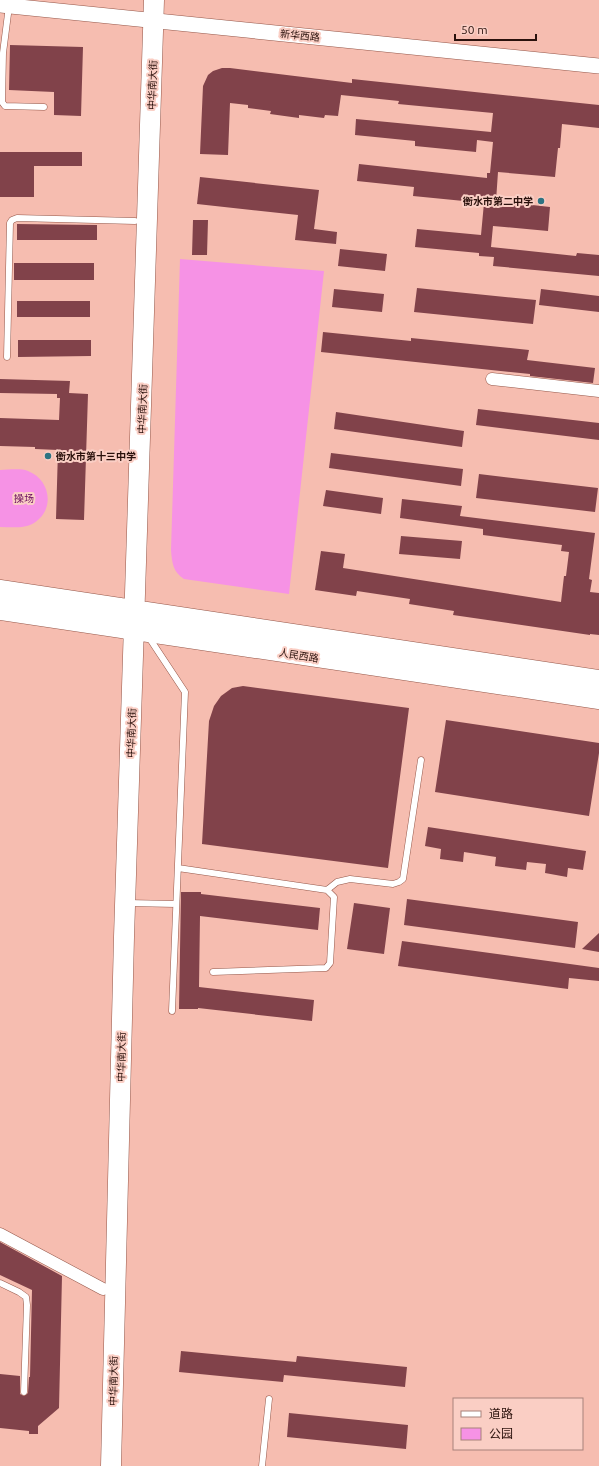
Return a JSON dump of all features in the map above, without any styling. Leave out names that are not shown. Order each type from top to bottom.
[{"type":"main road","name":"中华南大街","points":[[111,1466],[133,630],[128,610],[135,221],[145,13],[154,0]]},
{"type":"main road","name":"中华南大街","points":[[128,610],[145,13]]},
{"type":"main road","name":"人民西路","points":[[0,590],[599,680]]},
{"type":"main road","name":"人民西路","points":[[0,610],[599,700]]},
{"type":"main road","name":"中华南大街","points":[[98,1466],[112,928],[133,630]]},
{"type":"street","name":"新华西路","points":[[5,6],[145,13],[599,66]]},
{"type":"street","points":[[492,379],[599,391]]},
{"type":"street","points":[[0,1234],[102,1289]]},
{"type":"lane","points":[[5,6],[2,102],[5,106],[44,107]]},
{"type":"lane","points":[[7,357],[10,223],[12,220],[17,218],[135,221]]},
{"type":"lane","points":[[133,630],[185,692],[172,1011]]},
{"type":"lane","points":[[327,890],[337,882],[350,879],[393,884],[403,879],[421,760]]},
{"type":"lane","points":[[178,868],[327,890],[334,897],[330,963],[326,968],[213,972]]},
{"type":"lane","points":[[125,903],[176,904]]},
{"type":"lane","points":[[0,1283],[26,1297],[24,1392]]},
{"type":"lane","points":[[262,1466],[269,1399]]},
{"type":"green space","points":[[180,259],[324,271],[289,594],[184,579],[177,573],[174,567],[171,550]]},
{"type":"green space","name":"操场","points":[[0,470],[25,470],[36,475],[42,481],[48,496],[47,503],[45,511],[34,523],[22,527],[0,527]]},
{"type":"building","points":[[10,45],[83,47],[81,116],[54,115],[54,92],[9,90]]},
{"type":"building","points":[[222,68],[352,83],[352,79],[599,105],[599,128],[562,124],[555,177],[498,172],[496,201],[550,207],[548,231],[493,226],[491,247],[576,256],[577,253],[599,255],[599,276],[493,266],[494,257],[479,256],[479,253],[415,247],[417,229],[481,235],[484,203],[413,196],[414,187],[357,181],[359,164],[487,178],[487,173],[490,173],[493,142],[477,140],[476,152],[415,146],[415,141],[355,135],[356,119],[491,132],[493,113],[398,104],[399,101],[341,95],[338,116],[325,115],[324,118],[299,115],[299,118],[270,114],[271,111],[248,108],[248,105],[230,103],[228,155],[200,154],[203,86],[208,75],[213,71]]},
{"type":"building","points":[[0,152],[82,152],[82,166],[34,166],[34,197],[0,197]]},
{"type":"building","points":[[200,177],[319,190],[314,229],[337,232],[336,244],[295,240],[298,215],[197,204]]},
{"type":"building","points":[[193,220],[208,220],[207,255],[192,255]]},
{"type":"building","points":[[17,224],[97,225],[97,240],[17,240]]},
{"type":"building","points":[[340,249],[387,254],[385,271],[338,266]]},
{"type":"building","points":[[14,263],[94,263],[94,280],[14,280]]},
{"type":"building","points":[[417,288],[536,300],[533,324],[414,312]]},
{"type":"building","points":[[334,289],[384,294],[382,312],[332,307]]},
{"type":"building","points":[[541,289],[599,296],[599,312],[539,305]]},
{"type":"building","points":[[17,301],[90,301],[90,317],[17,317]]},
{"type":"building","points":[[323,332],[411,341],[411,338],[529,350],[527,360],[595,368],[593,383],[530,376],[530,374],[321,352]]},
{"type":"building","points":[[18,340],[91,340],[91,356],[18,357]]},
{"type":"building","points":[[0,379],[70,381],[69,393],[88,394],[84,520],[56,519],[58,450],[35,449],[35,447],[0,446],[0,418],[59,420],[60,398],[57,398],[57,394],[0,393]]},
{"type":"building","points":[[478,409],[599,423],[599,440],[476,425]]},
{"type":"building","points":[[336,412],[464,431],[462,447],[334,429]]},
{"type":"building","points":[[331,453],[463,469],[461,486],[329,468]]},
{"type":"building","points":[[479,474],[598,488],[595,512],[476,498]]},
{"type":"building","points":[[326,490],[383,498],[381,514],[323,506]]},
{"type":"building","points":[[402,499],[462,506],[460,516],[595,533],[589,579],[592,580],[590,592],[599,593],[599,635],[590,635],[453,615],[454,611],[409,604],[410,599],[357,591],[356,596],[315,590],[321,551],[345,554],[343,568],[561,602],[569,552],[561,551],[562,545],[483,535],[483,529],[400,518]]},
{"type":"building","points":[[401,536],[462,541],[460,559],[399,554]]},
{"type":"building","points":[[243,686],[409,708],[388,868],[202,844],[209,721],[214,706],[221,696],[232,688]]},
{"type":"building","points":[[446,720],[599,743],[599,753],[589,816],[435,792]]},
{"type":"building","points":[[428,827],[586,851],[583,870],[568,868],[567,877],[545,873],[546,864],[527,862],[526,870],[495,866],[496,857],[464,852],[463,862],[440,859],[441,849],[425,846]]},
{"type":"building","points":[[181,892],[201,892],[201,894],[320,908],[318,930],[200,916],[199,987],[314,1000],[312,1021],[198,1008],[179,1009]]},
{"type":"building","points":[[407,899],[578,922],[575,948],[404,925]]},
{"type":"building","points":[[354,903],[390,908],[384,954],[347,949]]},
{"type":"building","points":[[599,933],[599,952],[582,949]]},
{"type":"building","points":[[402,941],[599,968],[599,981],[569,978],[568,989],[398,966]]},
{"type":"building","points":[[0,1242],[62,1276],[59,1408],[38,1426],[38,1434],[29,1434],[29,1431],[0,1428],[0,1374],[20,1376],[20,1394],[24,1396],[28,1393],[30,1377],[32,1290],[0,1275]]},
{"type":"building","points":[[181,1351],[296,1362],[297,1356],[407,1367],[405,1387],[284,1375],[283,1382],[179,1372]]},
{"type":"building","points":[[289,1413],[408,1425],[406,1449],[287,1437]]},
{"type":"place","name":"衡水市第二中学","points":[[541,201]]},
{"type":"place","name":"衡水市第十三中学","points":[[48,456]]}]
